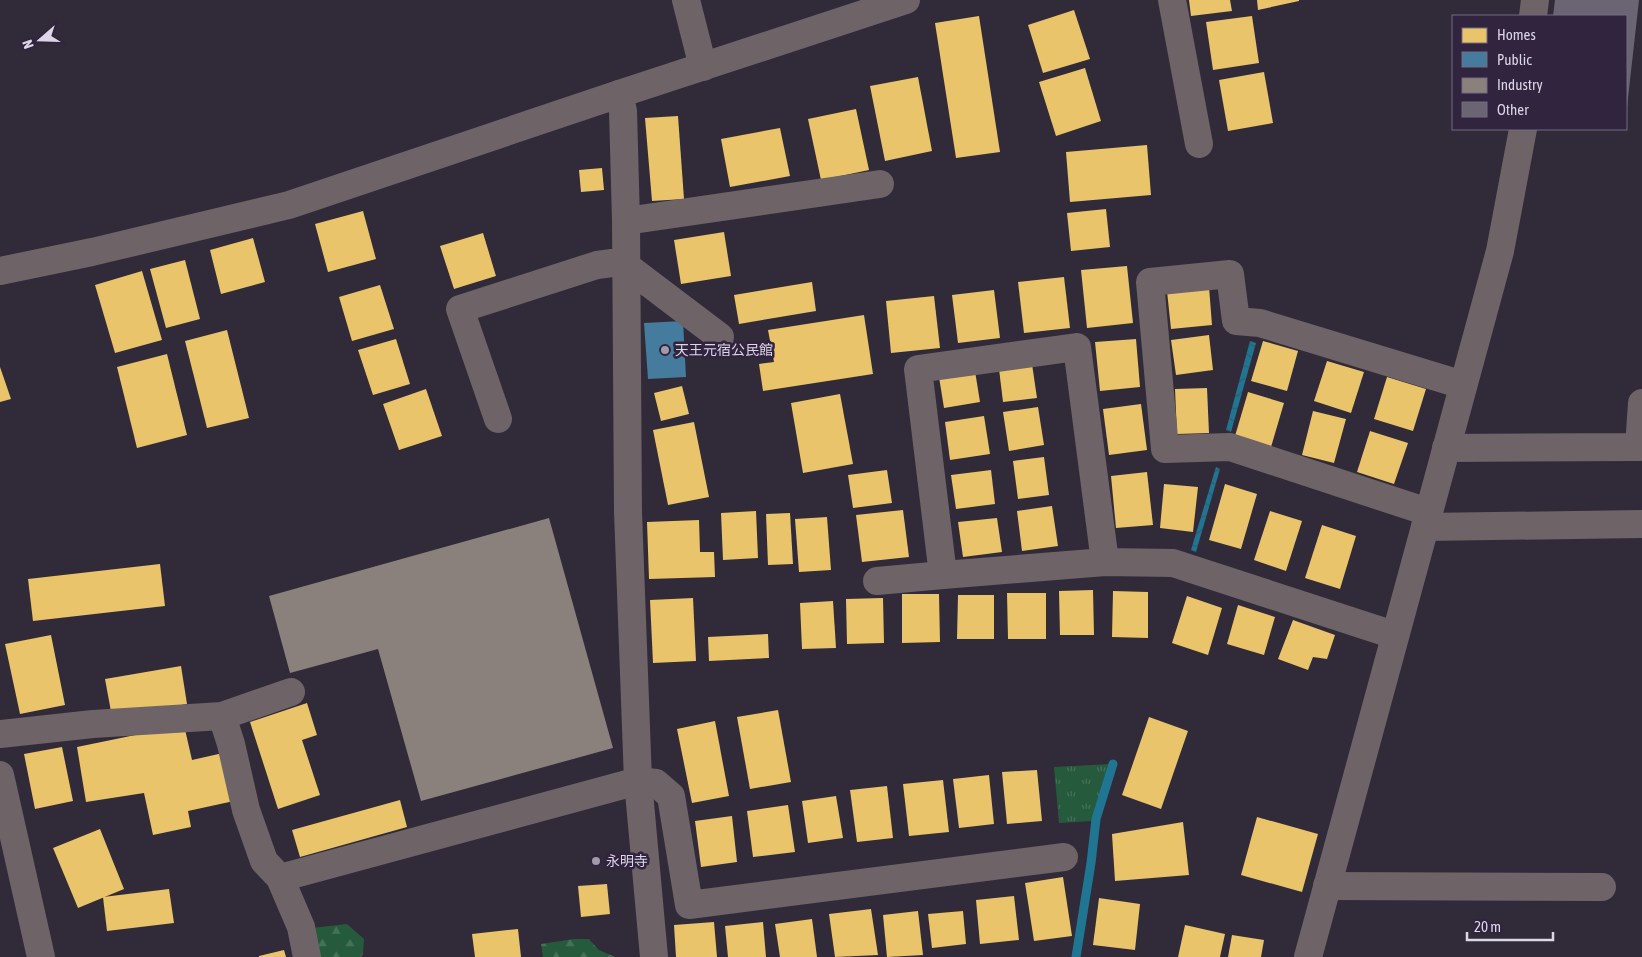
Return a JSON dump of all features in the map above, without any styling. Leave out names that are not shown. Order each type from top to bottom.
[{"type":"street","points":[[686,0],[703,67]]},
{"type":"street","points":[[0,271],[92,252],[289,205],[906,0]]},
{"type":"street","points":[[1172,0],[1199,144]]},
{"type":"street","points":[[1533,15],[1535,0]]},
{"type":"street","points":[[619,94],[623,111],[626,221],[628,512],[638,781],[654,957]]},
{"type":"street","points":[[1308,957],[1394,635],[1500,251],[1523,130]]},
{"type":"street","points":[[626,221],[880,184]]},
{"type":"street","points":[[498,419],[460,309],[597,265],[625,264],[720,337]]},
{"type":"street","points":[[1463,385],[1260,323],[1236,321],[1230,274],[1150,282],[1165,449],[1230,447],[1427,519],[1642,524]]},
{"type":"street","points":[[943,575],[918,369],[1077,347],[1105,562]]},
{"type":"street","points":[[1446,448],[1639,447],[1642,403]]},
{"type":"street","points":[[877,580],[1105,562],[1173,563],[1394,635]]},
{"type":"street","points":[[0,734],[93,724],[222,716],[291,692]]},
{"type":"street","points":[[222,716],[231,744],[246,810],[264,861],[280,878],[301,927],[307,957]]},
{"type":"street","points":[[0,775],[41,957]]},
{"type":"street","points":[[280,878],[638,781],[656,783],[671,796],[689,905],[1064,857]]},
{"type":"street","points":[[1327,886],[1602,888]]},
{"type":"green space","points":[[1111,764],[1092,821],[1059,823],[1054,767]]},
{"type":"green space","points":[[347,924],[364,939],[361,957],[318,957],[312,928]]},
{"type":"green space","points":[[574,939],[589,939],[599,950],[615,957],[543,957],[541,944]]},
{"type":"water","points":[[1250,341],[1256,343],[1231,432],[1226,430]]},
{"type":"water","points":[[1216,467],[1220,469],[1196,552],[1191,550]]},
{"type":"building: Homes","points":[[1189,0],[1230,0],[1232,11],[1191,16]]},
{"type":"building: Homes","points":[[1257,0],[1299,0],[1299,1],[1258,10]]},
{"type":"building: Homes","points":[[1074,10],[1090,59],[1043,73],[1028,25]]},
{"type":"building: Homes","points":[[979,16],[1000,152],[956,158],[935,23]]},
{"type":"building: Homes","points":[[1252,16],[1259,63],[1213,70],[1206,22]]},
{"type":"building: Homes","points":[[1085,68],[1101,121],[1056,136],[1039,82]]},
{"type":"building: Homes","points":[[1264,72],[1273,123],[1228,131],[1219,80]]},
{"type":"building: Homes","points":[[918,77],[932,151],[885,161],[870,86]]},
{"type":"building: Homes","points":[[856,109],[869,170],[821,180],[808,119]]},
{"type":"building: Homes","points":[[678,116],[684,199],[652,201],[645,118]]},
{"type":"building: Homes","points":[[780,128],[790,176],[730,187],[721,139]]},
{"type":"building: Homes","points":[[1147,145],[1151,195],[1070,202],[1066,152]]},
{"type":"building: Homes","points":[[602,168],[604,190],[581,192],[579,170]]},
{"type":"building: Homes","points":[[1106,209],[1110,247],[1071,251],[1067,213]]},
{"type":"building: Homes","points":[[363,211],[376,259],[328,272],[315,224]]},
{"type":"building: Homes","points":[[724,232],[731,276],[681,284],[674,240]]},
{"type":"building: Homes","points":[[483,233],[496,276],[454,289],[440,246]]},
{"type":"building: Homes","points":[[253,238],[265,282],[221,294],[210,250]]},
{"type":"building: Homes","points":[[185,260],[200,319],[166,328],[150,269]]},
{"type":"building: Homes","points":[[1127,266],[1133,323],[1087,328],[1081,270]]},
{"type":"building: Homes","points":[[142,271],[162,340],[115,353],[95,285]]},
{"type":"building: Homes","points":[[1064,277],[1070,328],[1024,333],[1018,282]]},
{"type":"building: Homes","points":[[812,282],[816,311],[739,324],[734,295]]},
{"type":"building: Homes","points":[[380,285],[394,329],[352,341],[339,297]]},
{"type":"building: Homes","points":[[1209,287],[1212,325],[1171,329],[1167,291]]},
{"type":"building: Homes","points":[[994,290],[1000,338],[958,343],[952,295]]},
{"type":"building: Homes","points":[[934,296],[940,348],[891,353],[886,301]]},
{"type":"building: Homes","points":[[864,315],[873,374],[763,391],[759,364],[774,362],[768,330]]},
{"type":"building: Homes","points":[[227,330],[249,418],[207,428],[185,341]]},
{"type":"building: Homes","points":[[1209,335],[1213,370],[1176,375],[1171,340]]},
{"type":"building: Homes","points":[[396,339],[410,384],[373,395],[358,350]]},
{"type":"building: Homes","points":[[1136,339],[1140,387],[1100,391],[1095,342]]},
{"type":"building: Homes","points":[[1263,341],[1298,351],[1287,391],[1251,381]]},
{"type":"building: Homes","points":[[167,354],[187,435],[137,448],[117,367]]},
{"type":"building: Homes","points":[[1327,361],[1364,372],[1351,413],[1314,401]]},
{"type":"building: Homes","points":[[1032,364],[1037,398],[1003,402],[999,369]]},
{"type":"building: Homes","points":[[0,367],[11,399],[0,402]]},
{"type":"building: Homes","points":[[975,371],[980,402],[944,408],[939,377]]},
{"type":"building: Homes","points":[[1387,377],[1426,389],[1413,431],[1374,419]]},
{"type":"building: Homes","points":[[682,386],[689,414],[661,421],[654,393]]},
{"type":"building: Homes","points":[[1207,388],[1209,433],[1177,434],[1175,389]]},
{"type":"building: Homes","points":[[426,389],[442,436],[399,450],[383,404]]},
{"type":"building: Homes","points":[[1248,392],[1284,403],[1271,447],[1235,436]]},
{"type":"building: Homes","points":[[840,394],[853,464],[803,473],[791,403]]},
{"type":"building: Homes","points":[[1141,404],[1147,450],[1109,455],[1103,409]]},
{"type":"building: Homes","points":[[1038,407],[1044,445],[1009,451],[1003,412]]},
{"type":"building: Homes","points":[[1313,411],[1346,419],[1334,463],[1302,455]]},
{"type":"building: Homes","points":[[984,416],[990,454],[950,460],[945,422]]},
{"type":"building: Homes","points":[[694,422],[709,497],[668,505],[653,430]]},
{"type":"building: Homes","points":[[1370,431],[1408,443],[1394,484],[1357,472]]},
{"type":"building: Homes","points":[[1044,457],[1049,495],[1018,499],[1013,461]]},
{"type":"building: Homes","points":[[887,470],[892,503],[853,508],[848,475]]},
{"type":"building: Homes","points":[[991,470],[995,504],[956,509],[951,475]]},
{"type":"building: Homes","points":[[1147,472],[1153,525],[1116,528],[1111,476]]},
{"type":"building: Homes","points":[[1164,484],[1198,487],[1193,532],[1160,528]]},
{"type":"building: Homes","points":[[1225,484],[1257,494],[1241,549],[1209,540]]},
{"type":"building: Homes","points":[[1052,506],[1058,546],[1022,551],[1017,511]]},
{"type":"building: Homes","points":[[903,510],[909,557],[862,562],[856,515]]},
{"type":"building: Homes","points":[[756,511],[758,558],[723,560],[721,513]]},
{"type":"building: Homes","points":[[1270,511],[1302,521],[1286,571],[1254,560]]},
{"type":"building: Homes","points":[[790,513],[793,564],[768,565],[766,514]]},
{"type":"building: Homes","points":[[827,517],[831,570],[799,572],[795,519]]},
{"type":"building: Homes","points":[[997,518],[1002,552],[963,557],[958,522]]},
{"type":"building: Homes","points":[[699,520],[700,552],[714,552],[715,577],[649,579],[647,522]]},
{"type":"building: Homes","points":[[1322,525],[1356,536],[1340,589],[1305,578]]},
{"type":"building: Homes","points":[[160,564],[165,606],[33,621],[28,579]]},
{"type":"building: Homes","points":[[1093,590],[1094,635],[1060,635],[1059,591]]},
{"type":"building: Homes","points":[[1113,591],[1148,592],[1148,638],[1112,637]]},
{"type":"building: Homes","points":[[1007,593],[1046,593],[1046,639],[1008,639]]},
{"type":"building: Homes","points":[[902,594],[939,594],[940,642],[902,643]]},
{"type":"building: Homes","points":[[958,595],[994,595],[994,639],[957,639]]},
{"type":"building: Homes","points":[[1187,596],[1222,608],[1208,655],[1172,643]]},
{"type":"building: Homes","points":[[693,598],[696,661],[653,663],[650,600]]},
{"type":"building: Homes","points":[[883,598],[884,643],[847,644],[846,599]]},
{"type":"building: Homes","points":[[833,601],[836,648],[802,649],[800,603]]},
{"type":"building: Homes","points":[[1238,605],[1275,617],[1264,655],[1227,644]]},
{"type":"building: Homes","points":[[1293,620],[1335,635],[1327,659],[1313,657],[1308,670],[1278,659]]},
{"type":"building: Homes","points":[[768,634],[769,658],[709,661],[708,637]]},
{"type":"building: Homes","points":[[51,635],[65,705],[20,714],[5,644]]},
{"type":"building: Homes","points":[[181,666],[187,704],[112,717],[105,679]]},
{"type":"building: Homes","points":[[307,703],[317,735],[302,740],[320,795],[278,809],[250,722]]},
{"type":"building: Homes","points":[[778,710],[791,782],[750,789],[737,717]]},
{"type":"building: Homes","points":[[1149,717],[1188,731],[1161,809],[1122,795]]},
{"type":"building: Homes","points":[[715,721],[729,796],[692,803],[677,729]]},
{"type":"building: Homes","points":[[184,725],[192,760],[223,753],[234,801],[188,811],[191,827],[153,835],[144,793],[86,802],[77,747]]},
{"type":"building: Homes","points":[[62,747],[73,801],[35,809],[24,754]]},
{"type":"building: Homes","points":[[1037,770],[1042,821],[1007,824],[1002,772]]},
{"type":"building: Homes","points":[[989,775],[994,824],[959,828],[953,779]]},
{"type":"building: Homes","points":[[943,780],[949,832],[909,836],[903,784]]},
{"type":"building: Homes","points":[[887,786],[893,838],[857,842],[850,790]]},
{"type":"building: Homes","points":[[836,796],[843,838],[808,843],[802,801]]},
{"type":"building: Homes","points":[[400,800],[407,827],[300,857],[292,830]]},
{"type":"building: Homes","points":[[788,805],[795,852],[753,857],[747,811]]},
{"type":"building: Homes","points":[[732,816],[737,862],[701,867],[695,821]]},
{"type":"building: Homes","points":[[1257,817],[1318,834],[1302,892],[1241,875]]},
{"type":"building: Homes","points":[[1183,822],[1189,875],[1115,881],[1112,834]]},
{"type":"building: Homes","points":[[100,829],[124,889],[78,908],[53,848]]},
{"type":"building: Homes","points":[[1063,877],[1072,936],[1034,941],[1025,883]]},
{"type":"building: Homes","points":[[607,884],[610,914],[581,917],[578,886]]},
{"type":"building: Homes","points":[[169,889],[174,923],[107,931],[103,897]]},
{"type":"building: Homes","points":[[1014,896],[1019,940],[980,944],[976,900]]},
{"type":"building: Homes","points":[[1099,898],[1140,904],[1135,950],[1093,945]]},
{"type":"building: Homes","points":[[871,909],[878,955],[835,957],[829,914]]},
{"type":"building: Homes","points":[[918,911],[923,955],[887,957],[883,915]]},
{"type":"building: Homes","points":[[963,911],[966,944],[932,948],[928,914]]},
{"type":"building: Homes","points":[[812,919],[817,957],[780,957],[775,924]]},
{"type":"building: Homes","points":[[714,922],[717,957],[676,957],[674,925]]},
{"type":"building: Homes","points":[[763,922],[766,957],[728,957],[725,926]]},
{"type":"building: Homes","points":[[1185,925],[1225,934],[1220,957],[1178,957]]},
{"type":"building: Homes","points":[[518,929],[521,957],[475,957],[472,934]]},
{"type":"building: Homes","points":[[1232,935],[1264,940],[1261,957],[1228,957]]},
{"type":"building: Homes","points":[[284,950],[286,957],[259,957],[259,956]]},
{"type":"building: Public","name":"天王元宿公民館","points":[[683,321],[686,377],[648,379],[644,323]]},
{"type":"building: Industry","points":[[549,518],[613,748],[421,801],[378,649],[290,673],[269,596]]},
{"type":"building: Other","points":[[1555,0],[1639,0],[1627,107],[1627,15],[1553,15]]},
{"type":"waterway","points":[[1076,957],[1096,819],[1113,764]]},
{"type":"place","name":"天王元宿公民館","points":[[665,350]]},
{"type":"place","name":"永明寺","points":[[596,861]]}]
